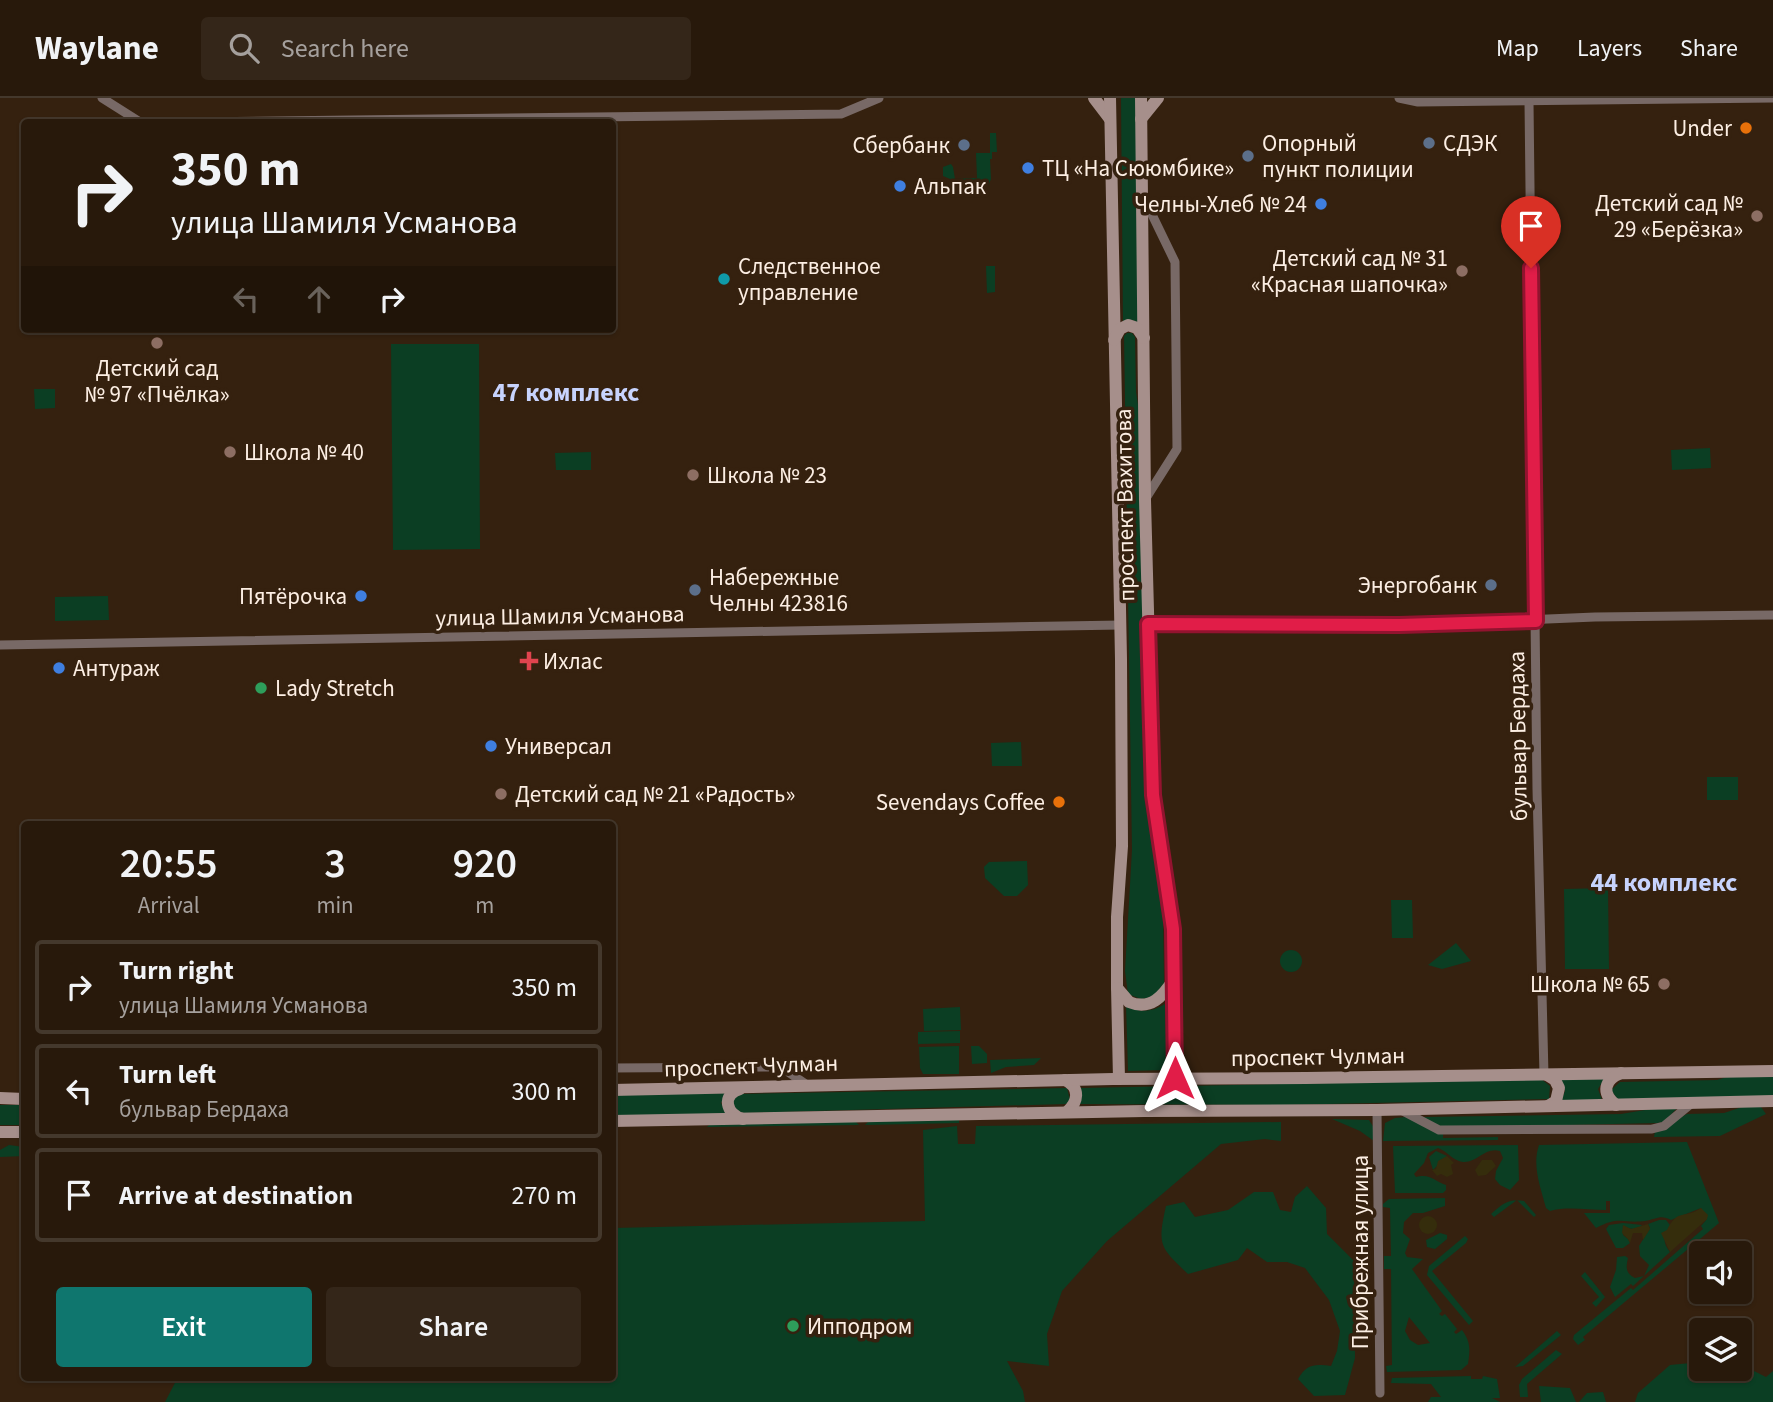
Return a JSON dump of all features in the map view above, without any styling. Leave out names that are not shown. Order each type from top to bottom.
[{"type":"main road","points":[[1094,98],[1111,120]]},
{"type":"main road","name":"проспект Вахитова","points":[[1110,98],[1121,625],[1122,846],[1117,917],[1119,1079]]},
{"type":"main road","name":"проспект Вахитова","points":[[1141,98],[1145,500],[1153,795],[1173,929],[1175,1078]]},
{"type":"main road","points":[[1141,119],[1158,98]]},
{"type":"main road","points":[[1114,340],[1120,329],[1128,325],[1137,328],[1144,339]]},
{"type":"main road","points":[[1117,987],[1129,1002],[1148,1005],[1161,997],[1174,978]]},
{"type":"main road","name":"проспект Чулман","points":[[616,1090],[1175,1078],[1773,1071]]},
{"type":"main road","points":[[1616,1105],[1607,1097],[1606,1087],[1608,1081],[1622,1073]]},
{"type":"main road","points":[[1545,1074],[1555,1080],[1559,1088],[1556,1101],[1548,1106]]},
{"type":"main road","points":[[1065,1080],[1072,1084],[1077,1093],[1074,1106],[1067,1112]]},
{"type":"main road","points":[[740,1089],[731,1093],[727,1100],[728,1108],[733,1114],[743,1119]]},
{"type":"main road","points":[[0,1098],[21,1099]]},
{"type":"main road","points":[[616,1121],[1067,1112],[1399,1110],[1773,1101]]},
{"type":"main road","points":[[0,1132],[21,1132]]},
{"type":"street","points":[[102,98],[135,119]]},
{"type":"street","points":[[437,119],[841,114],[879,98]]},
{"type":"street","points":[[1399,98],[1418,103],[1773,98]]},
{"type":"street","name":"бульвар Бердаха","points":[[1529,102],[1545,1074]]},
{"type":"street","points":[[1142,192],[1175,262],[1177,449],[1145,500]]},
{"type":"street","points":[[1148,624],[1399,625],[1595,617],[1773,615]]},
{"type":"street","name":"улица Шамиля Усманова","points":[[0,645],[1121,625]]},
{"type":"street","points":[[616,1068],[781,1067],[807,1085]]},
{"type":"street","points":[[1399,1110],[1439,1130],[1652,1129],[1664,1126],[1693,1102]]},
{"type":"street","name":"Прибрежная улица","points":[[1377,1110],[1380,1393]]},
{"type":"green space","points":[[1121,98],[1137,98],[1139,323],[1132,320],[1123,324]]},
{"type":"green space","points":[[990,133],[996,133],[997,152],[992,152],[990,159],[991,179],[988,186],[983,186],[982,181],[955,181],[943,176],[943,167],[951,164],[955,179],[977,178],[976,153],[990,153]]},
{"type":"green space","points":[[986,266],[995,266],[995,292],[987,293]]},
{"type":"green space","points":[[1132,333],[1135,337],[1136,392],[1141,424],[1147,797],[1163,922],[1164,983],[1153,997],[1141,999],[1128,994],[1125,971],[1132,850],[1124,336]]},
{"type":"green space","points":[[391,344],[479,344],[480,549],[393,550]]},
{"type":"green space","points":[[34,389],[55,389],[55,408],[35,409]]},
{"type":"green space","points":[[1710,448],[1711,468],[1672,470],[1671,450]]},
{"type":"green space","points":[[591,452],[591,470],[556,470],[555,453]]},
{"type":"green space","points":[[108,596],[109,620],[55,621],[55,597]]},
{"type":"green space","points":[[1021,742],[1022,766],[992,766],[991,743]]},
{"type":"green space","points":[[1707,777],[1738,777],[1738,800],[1707,800]]},
{"type":"green space","points":[[1027,861],[1028,885],[1017,896],[1004,896],[985,878],[984,867],[989,862]]},
{"type":"green space","points":[[1608,888],[1609,969],[1565,969],[1564,889]]},
{"type":"green space","points":[[1391,900],[1412,900],[1413,938],[1392,938]]},
{"type":"green space","points":[[1456,943],[1471,961],[1442,969],[1428,965]]},
{"type":"green space","points":[[1291,950],[1299,953],[1302,961],[1299,969],[1291,972],[1283,969],[1280,961],[1283,953]]},
{"type":"green space","points":[[1126,1004],[1145,1011],[1165,1004],[1167,1070],[1128,1071]]},
{"type":"green space","points":[[960,1007],[961,1030],[924,1031],[923,1009]]},
{"type":"green space","points":[[960,1031],[960,1043],[918,1044],[918,1032]]},
{"type":"green space","points":[[959,1046],[959,1074],[923,1074],[919,1047]]},
{"type":"green space","points":[[971,1046],[979,1046],[987,1054],[987,1063],[972,1064]]},
{"type":"green space","points":[[1041,1058],[1034,1065],[1006,1067],[991,1073],[990,1060]]},
{"type":"green space","points":[[1730,1076],[1773,1076],[1773,1096],[1618,1100],[1611,1090],[1620,1082],[1717,1080]]},
{"type":"green space","points":[[1541,1079],[1550,1086],[1549,1099],[1283,1105],[1080,1104],[1080,1088]]},
{"type":"green space","points":[[1560,1079],[1604,1079],[1598,1089],[1602,1100],[1561,1101],[1565,1091]]},
{"type":"green space","points":[[1067,1088],[1070,1100],[1066,1104],[744,1113],[733,1110],[732,1098],[741,1094]]},
{"type":"green space","points":[[727,1093],[721,1103],[727,1114],[616,1116],[616,1095]]},
{"type":"green space","points":[[0,1105],[21,1105],[21,1125],[0,1125]]},
{"type":"green space","points":[[1678,1107],[1664,1122],[1657,1123],[1441,1128],[1422,1117],[1621,1114]]},
{"type":"green space","points":[[1742,1107],[1761,1107],[1766,1114],[1720,1136],[1654,1137],[1655,1131],[1687,1114],[1724,1113]]},
{"type":"green space","points":[[1406,1117],[1443,1133],[1443,1138],[1498,1137],[1498,1140],[1383,1141],[1385,1123]]},
{"type":"green space","points":[[1332,1119],[1369,1120],[1374,1128],[1374,1141],[1360,1131]]},
{"type":"green space","points":[[959,1120],[959,1123],[865,1125],[869,1121]]},
{"type":"green space","points":[[855,1121],[859,1125],[707,1127],[709,1125]]},
{"type":"green space","points":[[1281,1122],[1281,1141],[1265,1139],[1221,1144],[1107,1241],[1062,1291],[1047,1334],[1049,1366],[1007,1361],[1023,1391],[1025,1402],[165,1402],[176,1381],[616,1381],[616,1228],[925,1221],[923,1130],[957,1126],[958,1144],[975,1144],[976,1126]]},
{"type":"green space","points":[[1687,1142],[1719,1223],[1698,1241],[1689,1241],[1703,1229],[1701,1226],[1707,1219],[1701,1208],[1671,1220],[1661,1217],[1638,1222],[1616,1221],[1596,1228],[1584,1213],[1610,1213],[1610,1201],[1606,1201],[1606,1210],[1570,1208],[1550,1211],[1546,1208],[1538,1176],[1536,1160],[1539,1145]]},
{"type":"green space","points":[[9,1145],[21,1147],[21,1156],[0,1157],[0,1150]]},
{"type":"green space","points":[[1518,1145],[1519,1180],[1510,1190],[1495,1179],[1503,1158],[1500,1151],[1490,1151],[1463,1162],[1438,1148],[1428,1153],[1424,1163],[1414,1174],[1416,1177],[1428,1177],[1446,1185],[1446,1190],[1443,1193],[1395,1193],[1393,1146]]},
{"type":"green space","points":[[1436,1151],[1447,1156],[1433,1170],[1429,1157]]},
{"type":"green space","points":[[1307,1186],[1326,1208],[1327,1234],[1354,1261],[1355,1358],[1345,1395],[1314,1396],[1298,1379],[1312,1366],[1331,1366],[1340,1331],[1329,1300],[1305,1268],[1287,1262],[1267,1262],[1247,1248],[1238,1260],[1188,1274],[1171,1258],[1163,1245],[1162,1230],[1166,1206],[1184,1202],[1195,1217],[1228,1210],[1254,1192],[1273,1192],[1280,1210],[1291,1212],[1295,1197]]},
{"type":"green space","points":[[1445,1198],[1445,1206],[1423,1213],[1413,1213],[1404,1222],[1403,1233],[1410,1239],[1405,1253],[1407,1257],[1423,1259],[1412,1269],[1442,1311],[1439,1314],[1445,1314],[1457,1329],[1454,1332],[1456,1334],[1462,1330],[1467,1338],[1468,1364],[1461,1370],[1387,1372],[1386,1366],[1392,1365],[1391,1269],[1384,1269],[1384,1256],[1391,1256],[1390,1208],[1383,1207],[1383,1204],[1389,1199]],"holes":[[[1409,1317],[1430,1343],[1418,1345],[1410,1340],[1405,1331]]]},
{"type":"green space","points":[[1517,1200],[1494,1217],[1491,1214],[1506,1203]]},
{"type":"green space","points":[[1517,1200],[1524,1201],[1536,1215],[1534,1217]]},
{"type":"green space","points":[[1666,1220],[1670,1225],[1665,1241],[1670,1252],[1644,1276],[1649,1265],[1640,1256],[1639,1246],[1650,1228],[1648,1224]]},
{"type":"green space","points":[[1609,1225],[1642,1225],[1635,1229],[1623,1226],[1623,1235],[1630,1243],[1623,1248],[1616,1248],[1606,1229]]},
{"type":"green space","points":[[1440,1233],[1447,1235],[1447,1239],[1435,1249],[1427,1247],[1426,1240]]},
{"type":"green space","points":[[1465,1236],[1468,1239],[1466,1243],[1432,1271],[1473,1321],[1469,1325],[1427,1275],[1429,1266]]},
{"type":"green space","points":[[1689,1241],[1689,1248],[1583,1337],[1585,1340],[1578,1345],[1573,1339],[1574,1335],[1631,1288],[1633,1290]]},
{"type":"green space","points":[[1617,1257],[1628,1258],[1629,1274],[1635,1278],[1644,1276],[1615,1297],[1610,1287]]},
{"type":"green space","points":[[1585,1272],[1605,1297],[1596,1307],[1592,1303],[1599,1297],[1581,1276]]},
{"type":"green space","points":[[1557,1331],[1561,1335],[1523,1366],[1515,1367]]},
{"type":"green space","points":[[1556,1350],[1562,1354],[1527,1384],[1528,1397],[1520,1397],[1519,1385],[1522,1379]]},
{"type":"green space","points":[[1689,1363],[1689,1381],[1752,1381],[1752,1370],[1766,1377],[1773,1371],[1773,1402],[1635,1402],[1638,1393],[1670,1365]]},
{"type":"green space","points":[[1471,1376],[1471,1379],[1482,1379],[1483,1376],[1497,1379],[1500,1398],[1492,1398],[1500,1402],[1428,1402],[1431,1397],[1441,1397],[1431,1384],[1391,1383],[1392,1378]]},
{"type":"green space","points":[[1539,1386],[1570,1388],[1576,1402],[1541,1402]]},
{"type":"green space","points":[[1603,1392],[1606,1402],[1579,1402],[1587,1393]]},
{"type":"sand","points":[[1447,1156],[1454,1163],[1451,1165],[1453,1174],[1447,1177],[1441,1174],[1437,1176],[1432,1170],[1436,1169],[1438,1161]]},
{"type":"sand","points":[[1482,1160],[1492,1160],[1496,1166],[1486,1175],[1478,1176],[1475,1170]]},
{"type":"sand","points":[[1701,1208],[1708,1215],[1707,1219],[1670,1252],[1661,1233],[1679,1216]]},
{"type":"sand","points":[[1428,1216],[1436,1221],[1437,1225],[1432,1233],[1428,1234],[1420,1229],[1419,1225],[1424,1217]]},
{"type":"sand","points":[[1648,1224],[1650,1229],[1643,1240],[1642,1233],[1633,1233],[1630,1243],[1622,1233],[1623,1225],[1631,1229]]},
{"type":"place","name":"Under","points":[[1746,128]]},
{"type":"place","name":"СДЭК","points":[[1429,143]]},
{"type":"place","name":"Сбербанк","points":[[964,145]]},
{"type":"place","name":"Опорный пункт полиции","points":[[1248,156]]},
{"type":"place","name":"ТЦ «На Сююмбике»","points":[[1028,168]]},
{"type":"place","name":"Альпак","points":[[900,186]]},
{"type":"place","name":"Челны-Хлеб № 24","points":[[1321,204]]},
{"type":"place","name":"Детский сад № 29 «Берёзка»","points":[[1757,216]]},
{"type":"place","name":"Детский сад № 31 «Красная шапочка»","points":[[1462,271]]},
{"type":"place","name":"Следственное управление","points":[[724,279]]},
{"type":"place","name":"Детский сад № 97 «Пчёлка»","points":[[157,343]]},
{"type":"place","name":"Школа № 40","points":[[230,452]]},
{"type":"place","name":"Школа № 23","points":[[693,475]]},
{"type":"place","name":"Энергобанк","points":[[1491,585]]},
{"type":"place","name":"Набережные Челны 423816","points":[[695,590]]},
{"type":"place","name":"Пятёрочка","points":[[361,596]]},
{"type":"place","name":"Ихлас","points":[[529,661]]},
{"type":"place","name":"Антураж","points":[[59,668]]},
{"type":"place","name":"Lady Stretch","points":[[261,688]]},
{"type":"place","name":"Универсал","points":[[491,746]]},
{"type":"place","name":"Детский сад № 21 «Радость»","points":[[501,794]]},
{"type":"place","name":"Sevendays Coffee","points":[[1059,802]]},
{"type":"place","name":"Школа № 65","points":[[1664,984]]},
{"type":"place","name":"Ипподром","points":[[793,1326]]},
{"type":"district","name":"47 комплекс","points":[[566,392]]},
{"type":"district","name":"44 комплекс","points":[[1664,882]]},
{"type":"route","points":[[1175,1078],[1173,929],[1153,795],[1148,624],[1399,625],[1536,621],[1531,268]]}]
